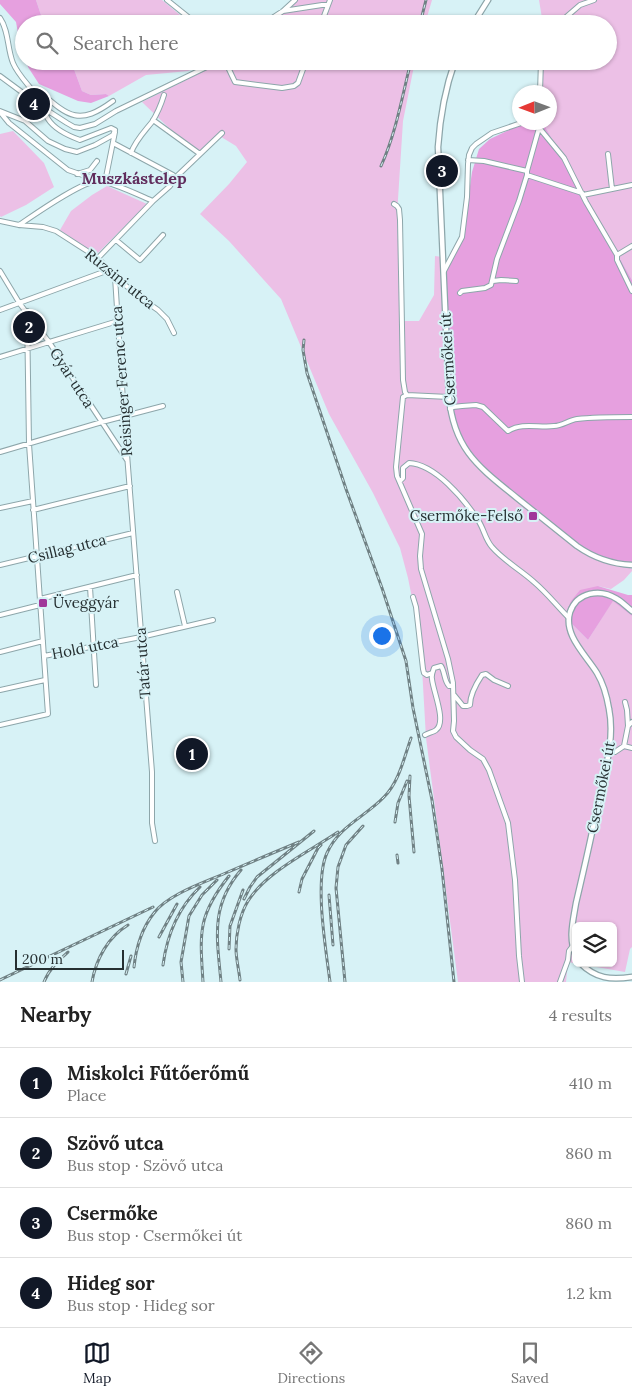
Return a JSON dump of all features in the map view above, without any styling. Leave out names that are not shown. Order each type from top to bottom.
[{"type":"main road","points":[[479,15],[488,0]]},
{"type":"main road","name":"Csermőkei út","points":[[452,70],[446,89],[438,147],[449,397],[454,423],[465,448],[475,462],[489,476],[586,552],[604,561],[632,565]]},
{"type":"main road","points":[[569,618],[575,603],[584,596],[596,592],[608,594],[632,611]]},
{"type":"main road","name":"Csermőkei út","points":[[569,618],[572,636],[597,674],[608,700],[611,732],[573,922]]},
{"type":"main road","points":[[585,967],[596,976],[632,977]]},
{"type":"street","points":[[167,0],[186,15]]},
{"type":"street","points":[[277,15],[295,0]]},
{"type":"street","points":[[324,15],[330,0]]},
{"type":"street","points":[[568,15],[580,5],[594,0]]},
{"type":"street","points":[[283,11],[322,5],[328,6]]},
{"type":"street","points":[[0,18],[5,25],[9,51],[15,67]]},
{"type":"street","points":[[17,70],[41,102],[48,120],[67,136],[80,140],[111,128],[116,130]]},
{"type":"street","points":[[0,76],[42,107],[74,127],[80,128],[86,127],[201,70]]},
{"type":"street","points":[[229,70],[235,82],[282,88],[294,86],[298,83],[303,70]]},
{"type":"street","points":[[540,70],[540,85]]},
{"type":"street","points":[[34,92],[40,92],[52,103],[75,116],[88,116],[113,101]]},
{"type":"street","points":[[131,153],[133,146],[160,108],[164,95]]},
{"type":"street","points":[[0,111],[25,121],[48,141],[77,152],[113,135],[116,130]]},
{"type":"street","points":[[0,111],[9,123],[68,170],[106,182],[153,201]]},
{"type":"street","points":[[153,120],[200,154]]},
{"type":"street","points":[[443,273],[462,237],[468,160],[472,148],[492,133],[512,126]]},
{"type":"street","points":[[106,182],[116,130]]},
{"type":"street","points":[[460,293],[462,291],[485,288],[491,285],[493,281],[496,260],[519,201],[527,173],[535,130]]},
{"type":"street","points":[[541,130],[564,158],[617,255],[617,260],[632,291]]},
{"type":"street","points":[[98,258],[170,186],[174,178],[222,133]]},
{"type":"street","points":[[113,143],[173,175],[174,178]]},
{"type":"street","points":[[608,154],[612,189]]},
{"type":"street","points":[[468,160],[484,161],[527,173],[582,194],[632,186]]},
{"type":"street","points":[[77,174],[90,170],[97,161]]},
{"type":"street","points":[[19,225],[82,186],[97,180]]},
{"type":"street","points":[[394,204],[399,209],[400,220],[403,380],[407,395]]},
{"type":"street","name":"Ruzsini utca","points":[[0,221],[43,227],[56,231],[98,258],[115,277],[168,318],[174,334]]},
{"type":"street","points":[[116,240],[140,260],[163,236]]},
{"type":"street","points":[[617,255],[632,246]]},
{"type":"street","points":[[0,310],[109,270]]},
{"type":"street","name":"Gyár utca","points":[[0,271],[20,304],[49,342],[128,460]]},
{"type":"street","name":"Reisinger Ferenc utca","points":[[115,277],[130,486]]},
{"type":"street","points":[[493,281],[516,281]]},
{"type":"street","points":[[0,725],[48,714],[29,444],[27,311]]},
{"type":"street","points":[[0,357],[118,321]]},
{"type":"street","points":[[449,397],[407,395],[403,397],[396,461],[397,476],[422,534],[421,568],[448,659],[453,683],[453,730],[456,736],[483,760],[489,770],[508,824],[515,880],[522,982]]},
{"type":"street","points":[[450,409],[453,407],[476,405],[483,407],[508,431],[512,428],[529,426],[557,426],[574,420],[632,417]]},
{"type":"street","points":[[0,452],[163,406]]},
{"type":"street","points":[[400,481],[403,478],[403,468],[409,463],[418,464],[440,477],[455,492],[479,522],[486,539],[493,549],[536,583],[569,618]]},
{"type":"street","points":[[33,510],[130,486]]},
{"type":"street","name":"Tatár utca","points":[[130,486],[152,772],[152,823],[155,841]]},
{"type":"street","points":[[0,508],[33,501]]},
{"type":"street","name":"Csillag utca","points":[[0,565],[134,533]]},
{"type":"street","points":[[40,598],[137,575]]},
{"type":"street","points":[[90,587],[96,685]]},
{"type":"street","points":[[177,592],[185,626]]},
{"type":"street","points":[[413,597],[416,607],[424,673],[427,675],[432,673]]},
{"type":"street","points":[[0,615],[40,605]]},
{"type":"street","name":"Hold utca","points":[[44,656],[141,637],[213,620]]},
{"type":"street","points":[[0,652],[43,641]]},
{"type":"street","points":[[425,735],[439,727],[440,711],[432,679],[434,668],[441,666],[447,684],[452,686],[453,683]]},
{"type":"street","points":[[454,694],[463,706],[470,705],[470,699],[478,681],[482,675],[486,674],[508,686]]},
{"type":"street","points":[[0,690],[46,680]]},
{"type":"street","points":[[608,751],[615,752],[624,746],[628,726],[625,702]]},
{"type":"street","points":[[628,726],[632,722]]},
{"type":"street","points":[[624,746],[632,748]]},
{"type":"street","points":[[560,982],[572,946]]},
{"type":"shaded area","points":[[0,0],[36,0],[41,15],[15,15],[15,21],[0,4]]},
{"type":"shaded area","points":[[36,0],[162,0],[180,15],[41,15]]},
{"type":"shaded area","points":[[297,0],[432,0],[428,15],[278,15]]},
{"type":"shaded area","points":[[539,0],[632,0],[632,280],[547,130],[557,130],[557,85],[542,85],[543,70],[617,70],[617,15],[542,15]]},
{"type":"shaded area","points":[[30,70],[74,70],[82,91],[91,95],[106,94],[109,96],[91,103],[78,101],[39,84]]},
{"type":"shaded area","points":[[74,70],[190,70],[146,75],[109,96],[106,94],[91,95],[82,91]]},
{"type":"shaded area","points":[[206,70],[413,70],[403,121],[397,215],[401,321],[419,321],[434,295],[435,256],[442,257],[449,397],[624,565],[632,569],[624,580],[611,589],[598,586],[572,624],[588,640],[613,600],[632,616],[632,947],[625,972],[596,967],[617,967],[617,922],[572,922],[572,963],[568,962],[566,982],[458,982],[426,738],[422,668],[414,608],[400,548],[373,493],[329,414],[281,299],[229,241],[200,214],[247,162],[236,146],[218,135],[197,155],[142,102]]},
{"type":"shaded area","points":[[512,129],[547,130],[632,280],[632,565],[624,565],[586,552],[481,468],[461,442],[450,409],[443,273],[464,229],[472,172],[479,149],[490,139]]},
{"type":"shaded area","points":[[13,131],[44,163],[54,187],[26,205],[1,217],[0,134]]},
{"type":"shaded area","points":[[107,186],[147,204],[96,255],[60,230],[71,211]]},
{"type":"shaded area","points":[[598,586],[632,595],[632,616],[613,601],[588,640],[572,624],[568,608],[580,590]]},
{"type":"railway","points":[[422,15],[426,0]]},
{"type":"railway","points":[[381,166],[395,128],[409,70]]},
{"type":"railway","points":[[304,340],[303,350],[307,373],[406,661],[413,708],[432,800],[442,869],[454,982]]},
{"type":"railway","points":[[330,982],[322,916],[321,880],[323,865],[327,853],[338,836],[377,804],[394,784],[411,738]]},
{"type":"railway","points":[[410,776],[409,796],[414,852]]},
{"type":"railway","points":[[395,822],[398,803],[407,781]]},
{"type":"railway","points":[[345,982],[336,888],[338,867],[346,845],[363,826]]},
{"type":"railway","points":[[244,899],[257,877],[314,831]]},
{"type":"railway","points":[[240,980],[236,953],[237,937],[239,924],[248,901],[256,890],[277,871],[338,832]]},
{"type":"railway","points":[[134,967],[136,953],[143,932],[160,906],[178,894],[199,884],[299,842]]},
{"type":"railway","points":[[299,892],[302,879],[321,845]]},
{"type":"railway","points":[[397,855],[398,863]]},
{"type":"railway","points":[[221,982],[217,937],[220,910],[224,896],[241,870]]},
{"type":"railway","points":[[203,982],[201,951],[203,926],[211,903],[229,876]]},
{"type":"railway","points":[[183,982],[181,962],[189,916],[202,895],[217,880]]},
{"type":"railway","points":[[163,965],[167,943],[175,923],[192,895],[200,887]]},
{"type":"railway","points":[[229,949],[230,926],[243,890]]},
{"type":"railway","points":[[329,895],[333,945]]},
{"type":"railway","points":[[159,937],[177,904]]},
{"type":"railway","points":[[0,980],[153,907]]},
{"type":"railway","points":[[92,982],[96,965],[104,949],[128,925]]},
{"type":"railway","points":[[44,982],[51,969],[68,952]]},
{"type":"railway","points":[[126,974],[131,956]]},
{"type":"place","name":"Hideg sor","points":[[34,104]]},
{"type":"place","name":"Csermőke","points":[[442,171]]},
{"type":"place","name":"Szövő utca","points":[[29,327]]},
{"type":"place","name":"Csermőke-Felső","points":[[533,516]]},
{"type":"place","name":"Üveggyár","points":[[43,603]]},
{"type":"place","name":"Miskolci Fűtőerőmű","points":[[192,754]]},
{"type":"district","name":"Muszkástelep","points":[[134,178]]}]
